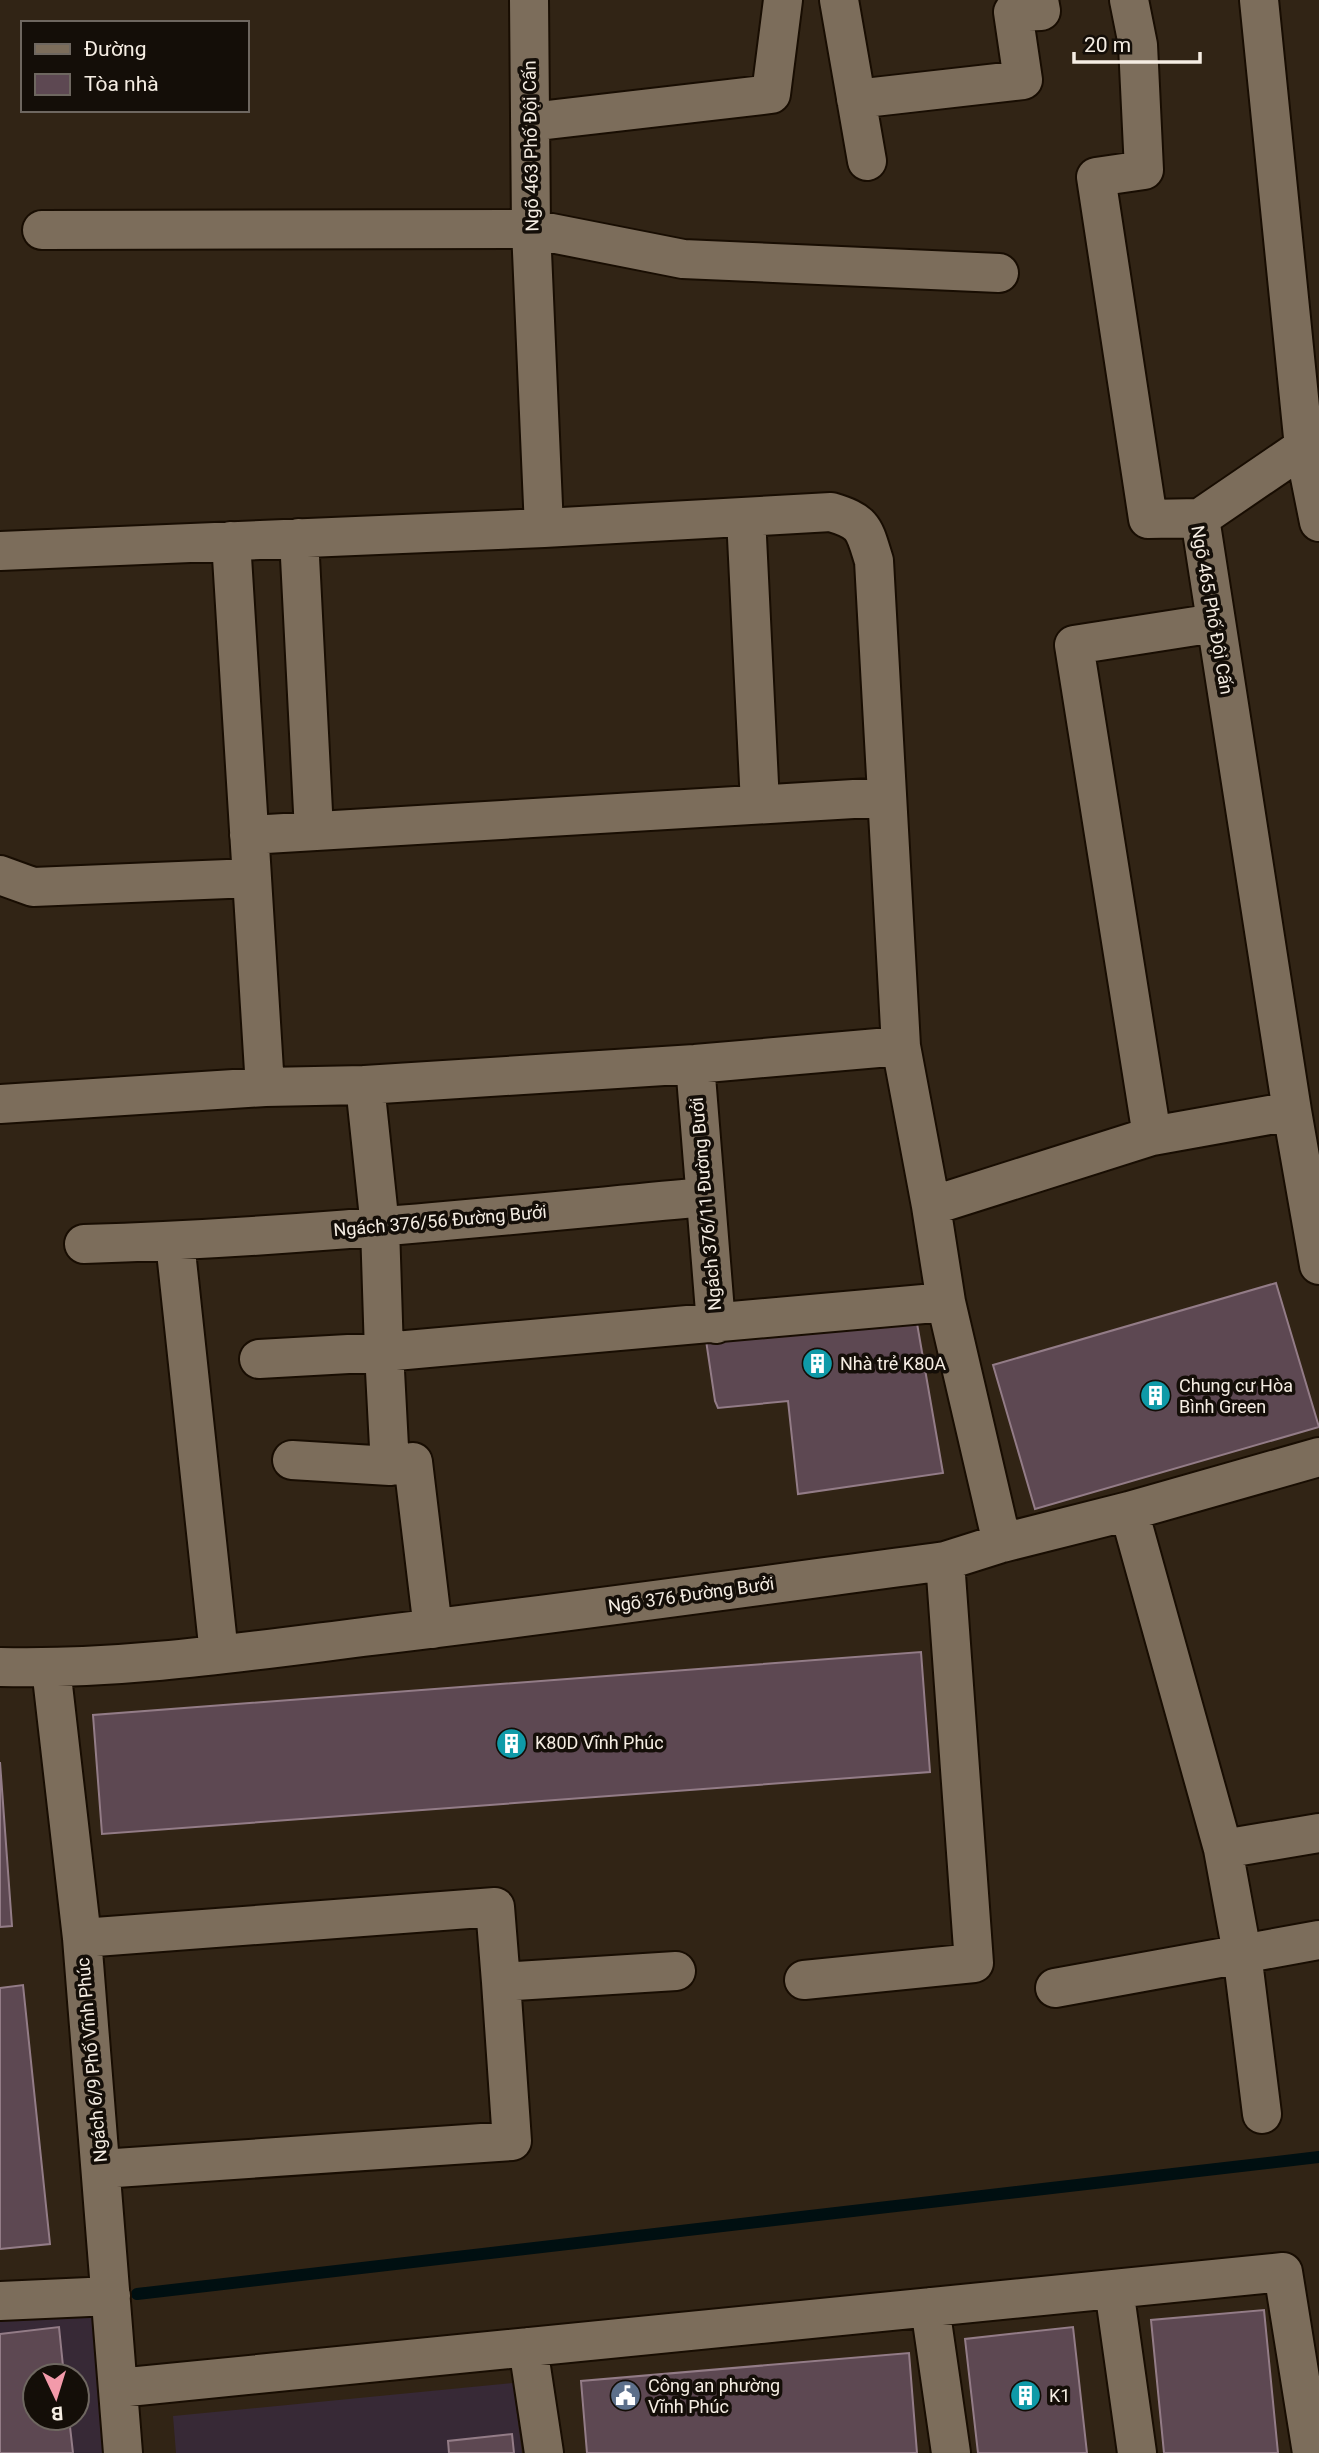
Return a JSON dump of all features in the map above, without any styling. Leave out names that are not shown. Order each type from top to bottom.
[{"type":"street","name":"Ngõ 463 Phố Đội Cấn","points":[[529,0],[531,229],[544,527]]},
{"type":"street","points":[[530,122],[771,94],[783,0]]},
{"type":"street","points":[[839,0],[867,162]]},
{"type":"street","points":[[856,99],[1023,79],[1013,12],[1041,11],[1039,0]]},
{"type":"street","name":"Ngõ 465 Phố Đội Cấn","points":[[1129,0],[1138,46],[1143,170],[1096,177],[1148,519],[1200,517],[1292,1111],[1319,1265]]},
{"type":"street","points":[[1259,0],[1304,447],[1319,522]]},
{"type":"street","points":[[42,230],[531,229],[683,259],[999,273]]},
{"type":"street","points":[[1200,517],[1304,447]]},
{"type":"street","points":[[0,551],[831,512],[853,519],[866,535],[874,561],[901,1046],[946,1302],[1002,1543]]},
{"type":"street","points":[[746,517],[760,804]]},
{"type":"street","points":[[299,538],[314,831]]},
{"type":"street","points":[[231,541],[265,1087]]},
{"type":"street","points":[[1152,1136],[1074,645],[1215,623]]},
{"type":"street","points":[[249,835],[887,797]]},
{"type":"street","points":[[0,875],[33,887],[252,878]]},
{"type":"street","points":[[0,1104],[695,1064],[901,1046]]},
{"type":"street","name":"Ngách 376/11 Đường Bưởi","points":[[695,1064],[716,1324],[946,1302]]},
{"type":"street","points":[[365,1085],[380,1227],[390,1466]]},
{"type":"street","points":[[931,1206],[1152,1136],[1292,1111]]},
{"type":"street","name":"Ngách 376/56 Đường Bưởi","points":[[84,1244],[175,1242],[380,1227],[705,1197]]},
{"type":"street","points":[[175,1242],[219,1654]]},
{"type":"street","points":[[259,1359],[384,1352],[716,1324]]},
{"type":"street","name":"Ngõ 376 Đường Bưởi","points":[[0,1667],[51,1668],[219,1654],[433,1629],[945,1561],[1319,1457]]},
{"type":"street","points":[[292,1460],[390,1466],[413,1462],[433,1629]]},
{"type":"street","points":[[1129,1511],[1223,1849],[1242,1953],[1262,2114]]},
{"type":"street","points":[[804,1980],[974,1963],[945,1561]]},
{"type":"street","name":"Ngách 6/9 Phố Vĩnh Phúc","points":[[51,1668],[82,1938],[123,2453]]},
{"type":"street","points":[[1223,1849],[1319,1833]]},
{"type":"street","points":[[82,1938],[495,1907],[512,2141],[101,2169]]},
{"type":"street","points":[[1055,1988],[1319,1940]]},
{"type":"street","points":[[500,1982],[676,1971]]},
{"type":"street","points":[[118,2388],[1283,2272],[1312,2453]]},
{"type":"street","points":[[1114,2288],[1136,2453]]},
{"type":"street","points":[[0,2301],[111,2296]]},
{"type":"street","points":[[930,2307],[951,2453]]},
{"type":"street","points":[[528,2347],[544,2453]]},
{"type":"shaded area","points":[[94,2315],[105,2453],[0,2453],[0,2316]]},
{"type":"shaded area","points":[[513,2383],[522,2453],[176,2453],[173,2416]]},
{"type":"building","name":"Chung cư Hòa Bình Green","points":[[1276,1283],[1319,1427],[1035,1509],[993,1365]]},
{"type":"building","name":"Nhà trẻ K80A","points":[[914,1306],[943,1473],[798,1494],[788,1401],[718,1408],[704,1327]]},
{"type":"building","name":"K80D Vĩnh Phúc","points":[[921,1652],[930,1772],[102,1834],[93,1715]]},
{"type":"building","points":[[0,1762],[12,1926],[0,1927]]},
{"type":"building","points":[[23,1985],[50,2244],[0,2249],[0,1988]]},
{"type":"building","points":[[1264,2310],[1278,2453],[1164,2453],[1151,2320]]},
{"type":"building","points":[[59,2327],[63,2362],[21,2362],[21,2432],[71,2432],[73,2453],[0,2453],[0,2334]]},
{"type":"building","name":"K1","points":[[1073,2327],[1087,2453],[978,2453],[965,2339]]},
{"type":"building","points":[[909,2353],[917,2453],[587,2453],[581,2381]]},
{"type":"building","points":[[512,2434],[514,2453],[449,2453],[448,2441]]},
{"type":"waterway","points":[[137,2294],[1319,2157]]},
{"type":"place","name":"Nhà trẻ K80A","points":[[817,1364]]},
{"type":"place","name":"Chung cư Hòa Bình Green","points":[[1156,1396]]},
{"type":"place","name":"K80D Vĩnh Phúc","points":[[512,1743]]},
{"type":"place","name":"Công an phường Vĩnh Phúc","points":[[625,2396]]},
{"type":"place","name":"K1","points":[[1026,2396]]}]
